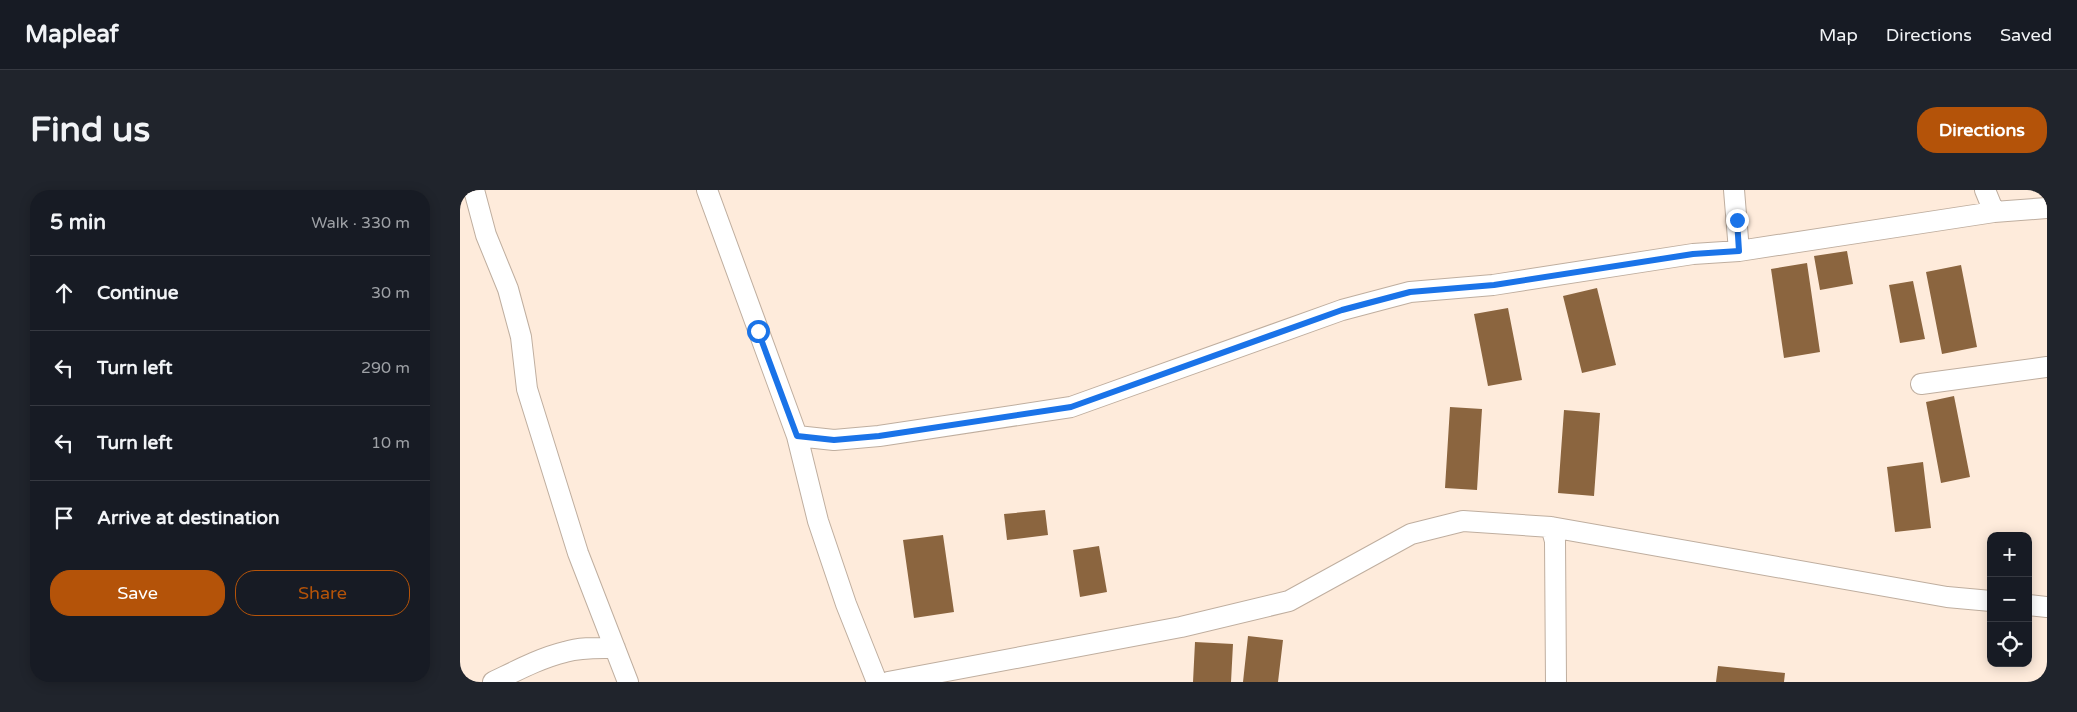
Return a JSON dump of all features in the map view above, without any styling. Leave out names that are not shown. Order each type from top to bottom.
[{"type":"street","points":[[474,190],[486,235],[508,289],[521,337],[527,389],[578,554],[628,682]]},
{"type":"street","points":[[707,190],[797,436],[818,521],[846,604],[877,682]]},
{"type":"street","points":[[1734,190],[1739,251]]},
{"type":"street","points":[[1984,190],[1994,212]]},
{"type":"street","points":[[797,436],[834,440],[861,438],[1071,407],[1342,310],[1410,292],[1494,285],[1693,254],[1739,251],[1994,212],[2047,208]]},
{"type":"street","points":[[1921,384],[2047,367]]},
{"type":"street","points":[[888,682],[1181,628],[1289,601],[1411,534],[1463,521],[1551,527],[1937,596],[1987,601]]},
{"type":"street","points":[[1551,527],[1556,542],[1556,682]]},
{"type":"street","points":[[2032,605],[2047,607]]},
{"type":"street","points":[[493,682],[517,670],[565,652],[587,648],[615,648]]},
{"type":"building","points":[[1847,251],[1853,284],[1820,290],[1814,256]]},
{"type":"building","points":[[1807,263],[1820,352],[1784,358],[1771,269]]},
{"type":"building","points":[[1961,265],[1977,347],[1942,354],[1926,272]]},
{"type":"building","points":[[1913,281],[1925,339],[1900,343],[1889,285]]},
{"type":"building","points":[[1597,288],[1616,365],[1582,373],[1563,296]]},
{"type":"building","points":[[1508,308],[1522,380],[1488,386],[1474,314]]},
{"type":"building","points":[[1954,396],[1970,477],[1941,483],[1926,402]]},
{"type":"building","points":[[1450,407],[1482,409],[1477,490],[1445,488]]},
{"type":"building","points":[[1564,410],[1600,413],[1594,496],[1558,493]]},
{"type":"building","points":[[1923,462],[1931,528],[1895,532],[1887,467]]},
{"type":"building","points":[[1045,510],[1048,535],[1007,540],[1004,514]]},
{"type":"building","points":[[943,535],[954,612],[914,618],[903,540]]},
{"type":"building","points":[[1099,546],[1107,592],[1080,597],[1073,550]]},
{"type":"building","points":[[1248,636],[1283,640],[1278,682],[1243,682]]},
{"type":"building","points":[[1195,642],[1233,644],[1231,682],[1193,682]]},
{"type":"building","points":[[1718,666],[1785,673],[1784,682],[1716,682]]},
{"type":"route","points":[[758,331],[797,436],[834,440],[879,436],[1071,407],[1342,310],[1410,292],[1494,285],[1693,254],[1739,251],[1737,220]]}]
